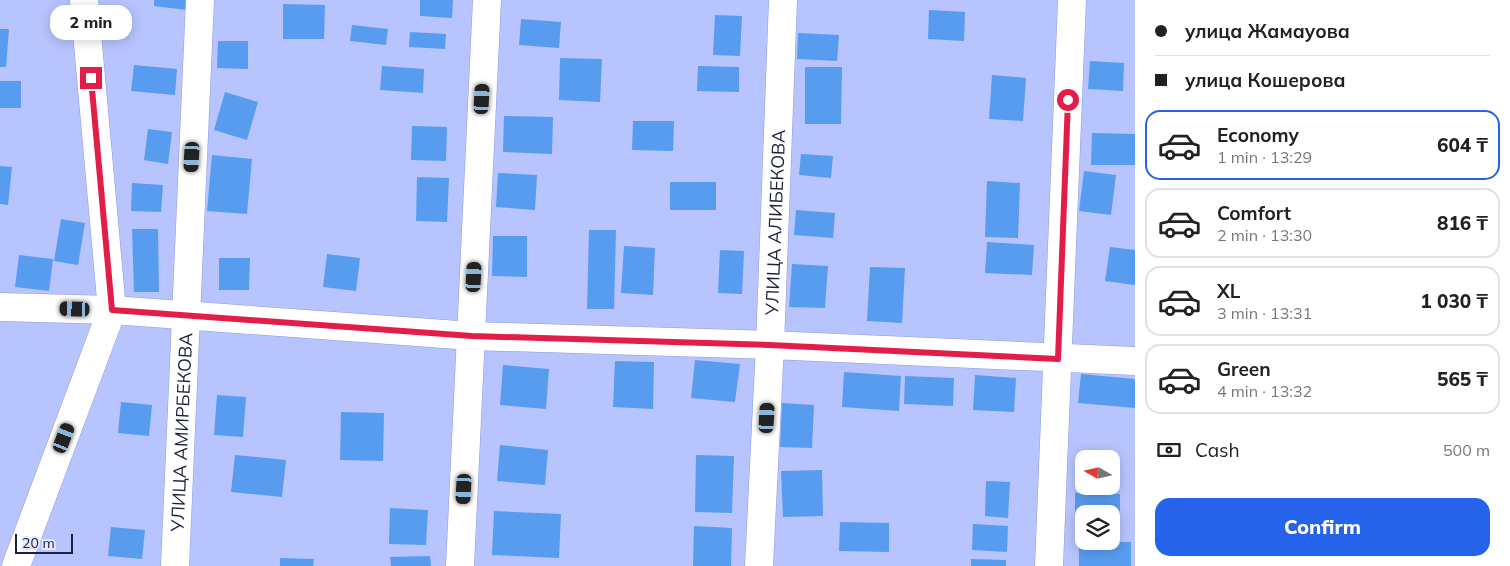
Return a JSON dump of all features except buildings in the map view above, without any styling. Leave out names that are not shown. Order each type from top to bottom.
[{"type":"street","points":[[16,566],[112,310],[84,0]]},
{"type":"street","name":"УЛИЦА АМИРБЕКОВА","points":[[175,566],[200,0]]},
{"type":"street","points":[[460,566],[487,0]]},
{"type":"street","name":"УЛИЦА АЛИБЕКОВА","points":[[759,566],[770,345],[783,0]]},
{"type":"street","points":[[1049,566],[1072,0]]},
{"type":"street","points":[[0,307],[112,310],[472,336],[770,345],[1135,361]]},
{"type":"route","points":[[91,78],[112,310],[472,336],[770,345],[1058,359],[1068,100]]}]
